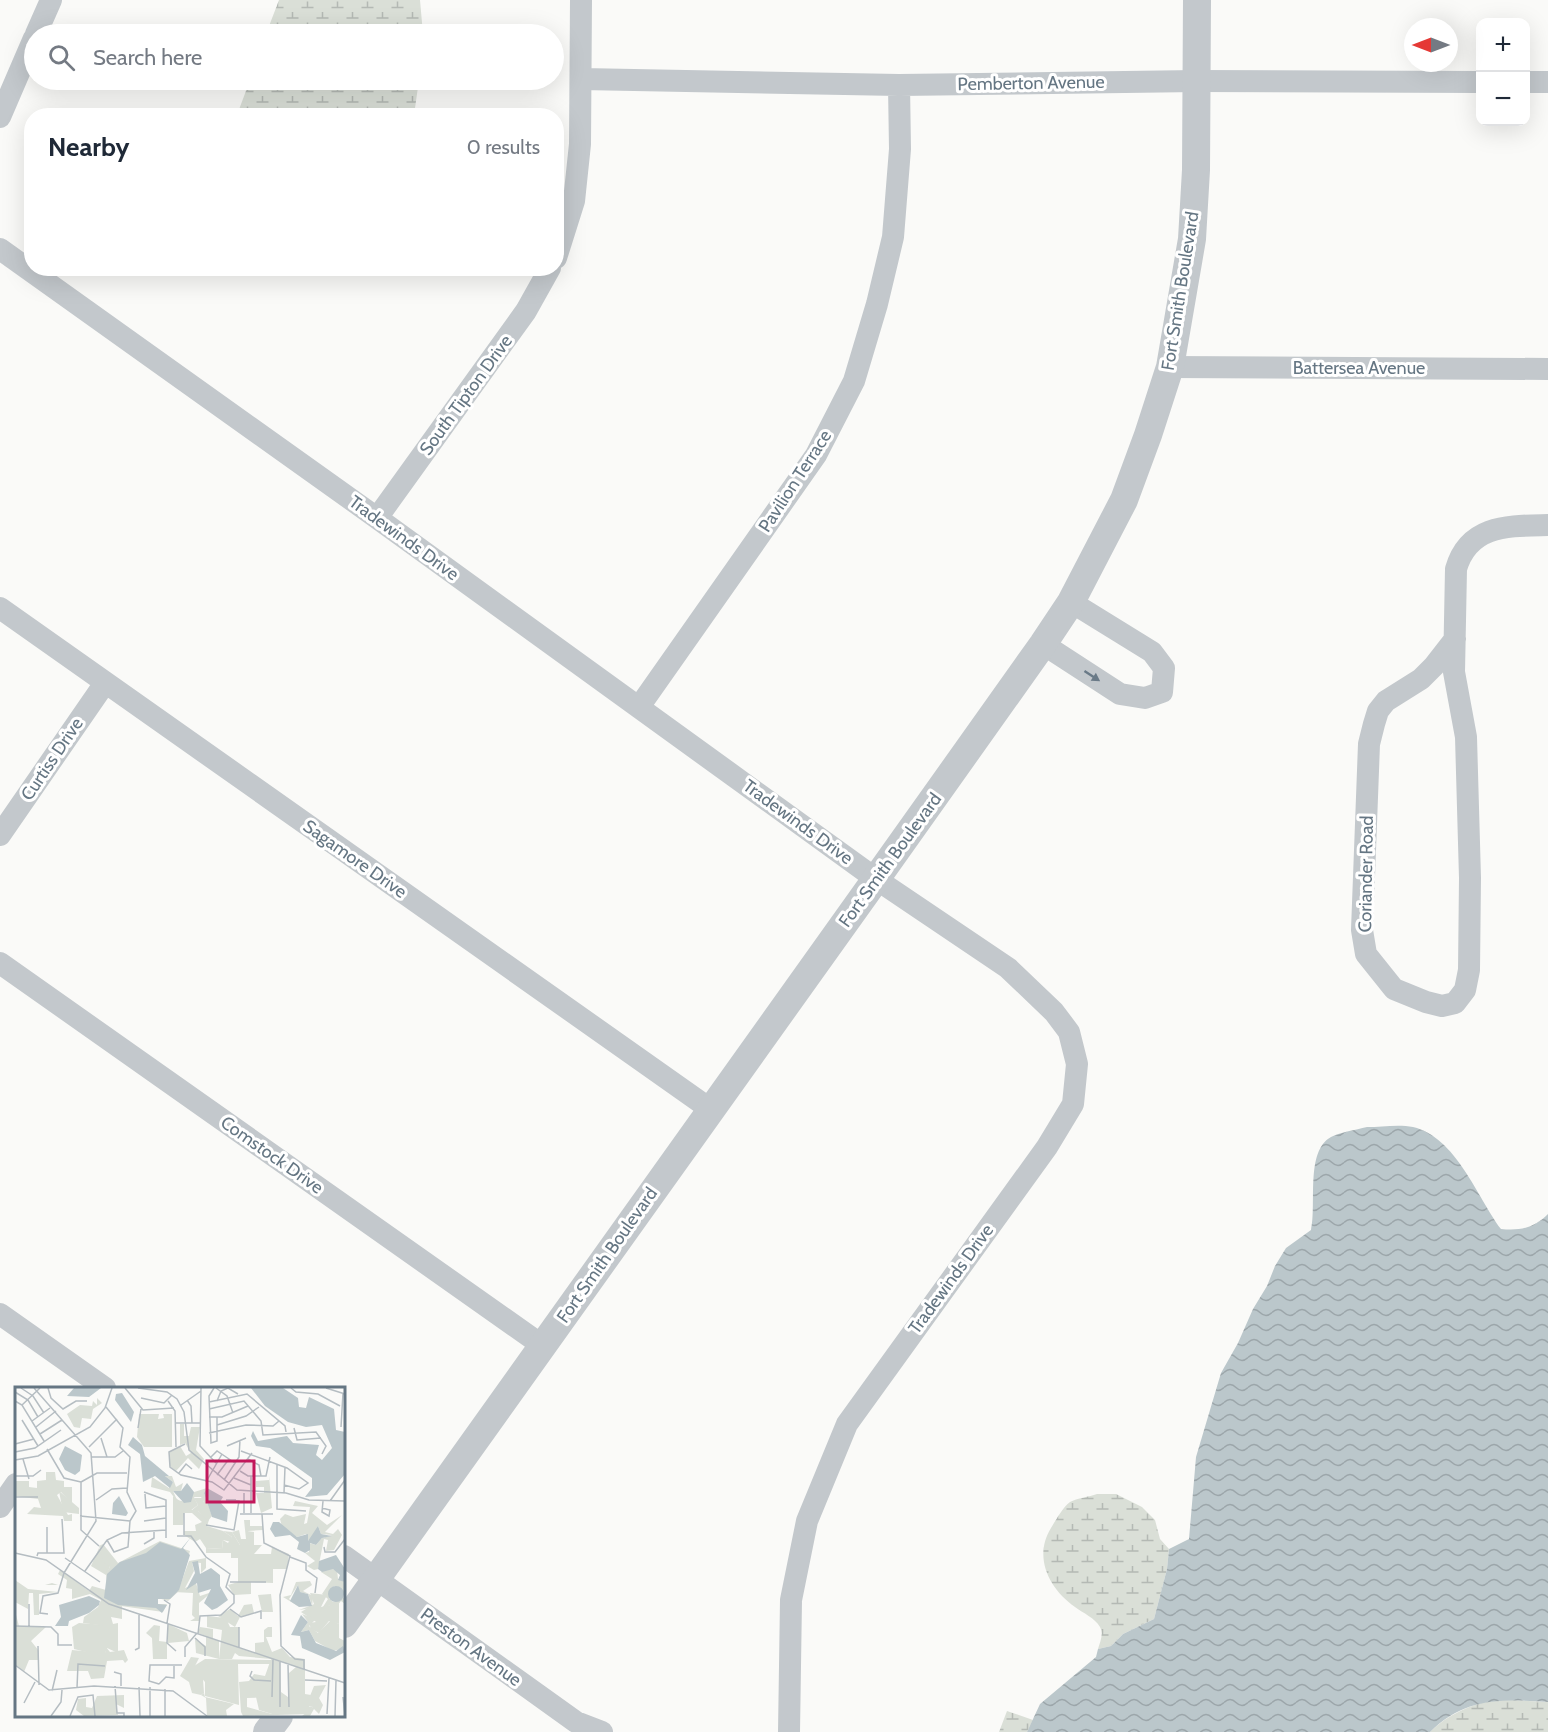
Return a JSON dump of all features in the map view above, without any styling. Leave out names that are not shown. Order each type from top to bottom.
[{"type":"street","points":[[40,24],[51,0]]},
{"type":"street","points":[[564,233],[574,201],[580,144],[581,0]]},
{"type":"street","name":"Fort Smith Boulevard","points":[[345,1623],[1071,602],[1124,500],[1170,367],[1192,239],[1196,170],[1197,0]]},
{"type":"street","points":[[0,117],[24,61]]},
{"type":"street","name":"Pemberton Avenue","points":[[582,79],[899,85],[1197,81],[1476,82]]},
{"type":"street","points":[[1530,82],[1548,82]]},
{"type":"street","name":"Pavilion Terrace","points":[[639,707],[816,455],[854,381],[877,304],[893,237],[900,149],[899,85]]},
{"type":"street","name":"Tradewinds Drive","points":[[0,249],[24,266]]},
{"type":"street","name":"Tradewinds Drive","points":[[38,276],[876,879],[1008,968],[1054,1012],[1069,1032],[1077,1064],[1072,1104],[1047,1147],[847,1424],[807,1521],[791,1600],[789,1732]]},
{"type":"street","name":"South Tipton Drive","points":[[377,518],[526,311],[546,276]]},
{"type":"street","name":"Battersea Avenue","points":[[1170,367],[1548,369]]},
{"type":"street","name":"Coriander Road","points":[[1455,639],[1421,679],[1386,701],[1378,711],[1369,744],[1363,887],[1362,930],[1366,954],[1394,989],[1442,1006],[1455,1003],[1465,990],[1469,970],[1470,878],[1466,737],[1454,672],[1455,639],[1454,590],[1456,569],[1460,555],[1484,532],[1504,526],[1548,525]]},
{"type":"street","points":[[1043,644],[1120,694],[1146,698],[1162,692],[1164,668],[1152,652],[1071,602]]},
{"type":"street","name":"Sagamore Drive","points":[[0,608],[710,1109]]},
{"type":"street","name":"Curtiss Drive","points":[[0,836],[105,683]]},
{"type":"street","name":"Comstock Drive","points":[[0,963],[543,1346]]},
{"type":"street","points":[[0,1314],[94,1385]]},
{"type":"street","points":[[0,1507],[15,1485]]},
{"type":"street","name":"Preston Avenue","points":[[345,1557],[576,1722],[603,1732]]},
{"type":"street","points":[[267,1732],[278,1717]]},
{"type":"green space","points":[[279,0],[420,0],[422,24],[270,24]]},
{"type":"green space","points":[[246,90],[418,90],[415,108],[240,108]]},
{"type":"green space","points":[[1097,1494],[1116,1494],[1142,1507],[1155,1520],[1160,1539],[1169,1549],[1167,1569],[1154,1619],[1123,1634],[1111,1646],[1098,1649],[1102,1635],[1100,1627],[1058,1591],[1046,1572],[1044,1561],[1046,1539],[1067,1504],[1076,1499]]},
{"type":"green space","points":[[1495,1699],[1548,1702],[1548,1732],[1430,1732],[1444,1720],[1460,1711]]},
{"type":"green space","points":[[1007,1711],[1033,1720],[1027,1732],[999,1732]]},
{"type":"water","points":[[1367,1127],[1413,1127],[1428,1133],[1442,1143],[1464,1170],[1501,1229],[1526,1228],[1548,1214],[1548,1702],[1516,1700],[1471,1706],[1457,1712],[1430,1732],[1027,1732],[1040,1704],[1096,1657],[1098,1649],[1111,1646],[1123,1634],[1154,1619],[1167,1569],[1169,1549],[1189,1539],[1196,1457],[1221,1373],[1286,1248],[1311,1230],[1315,1166],[1323,1144],[1335,1135]]}]
